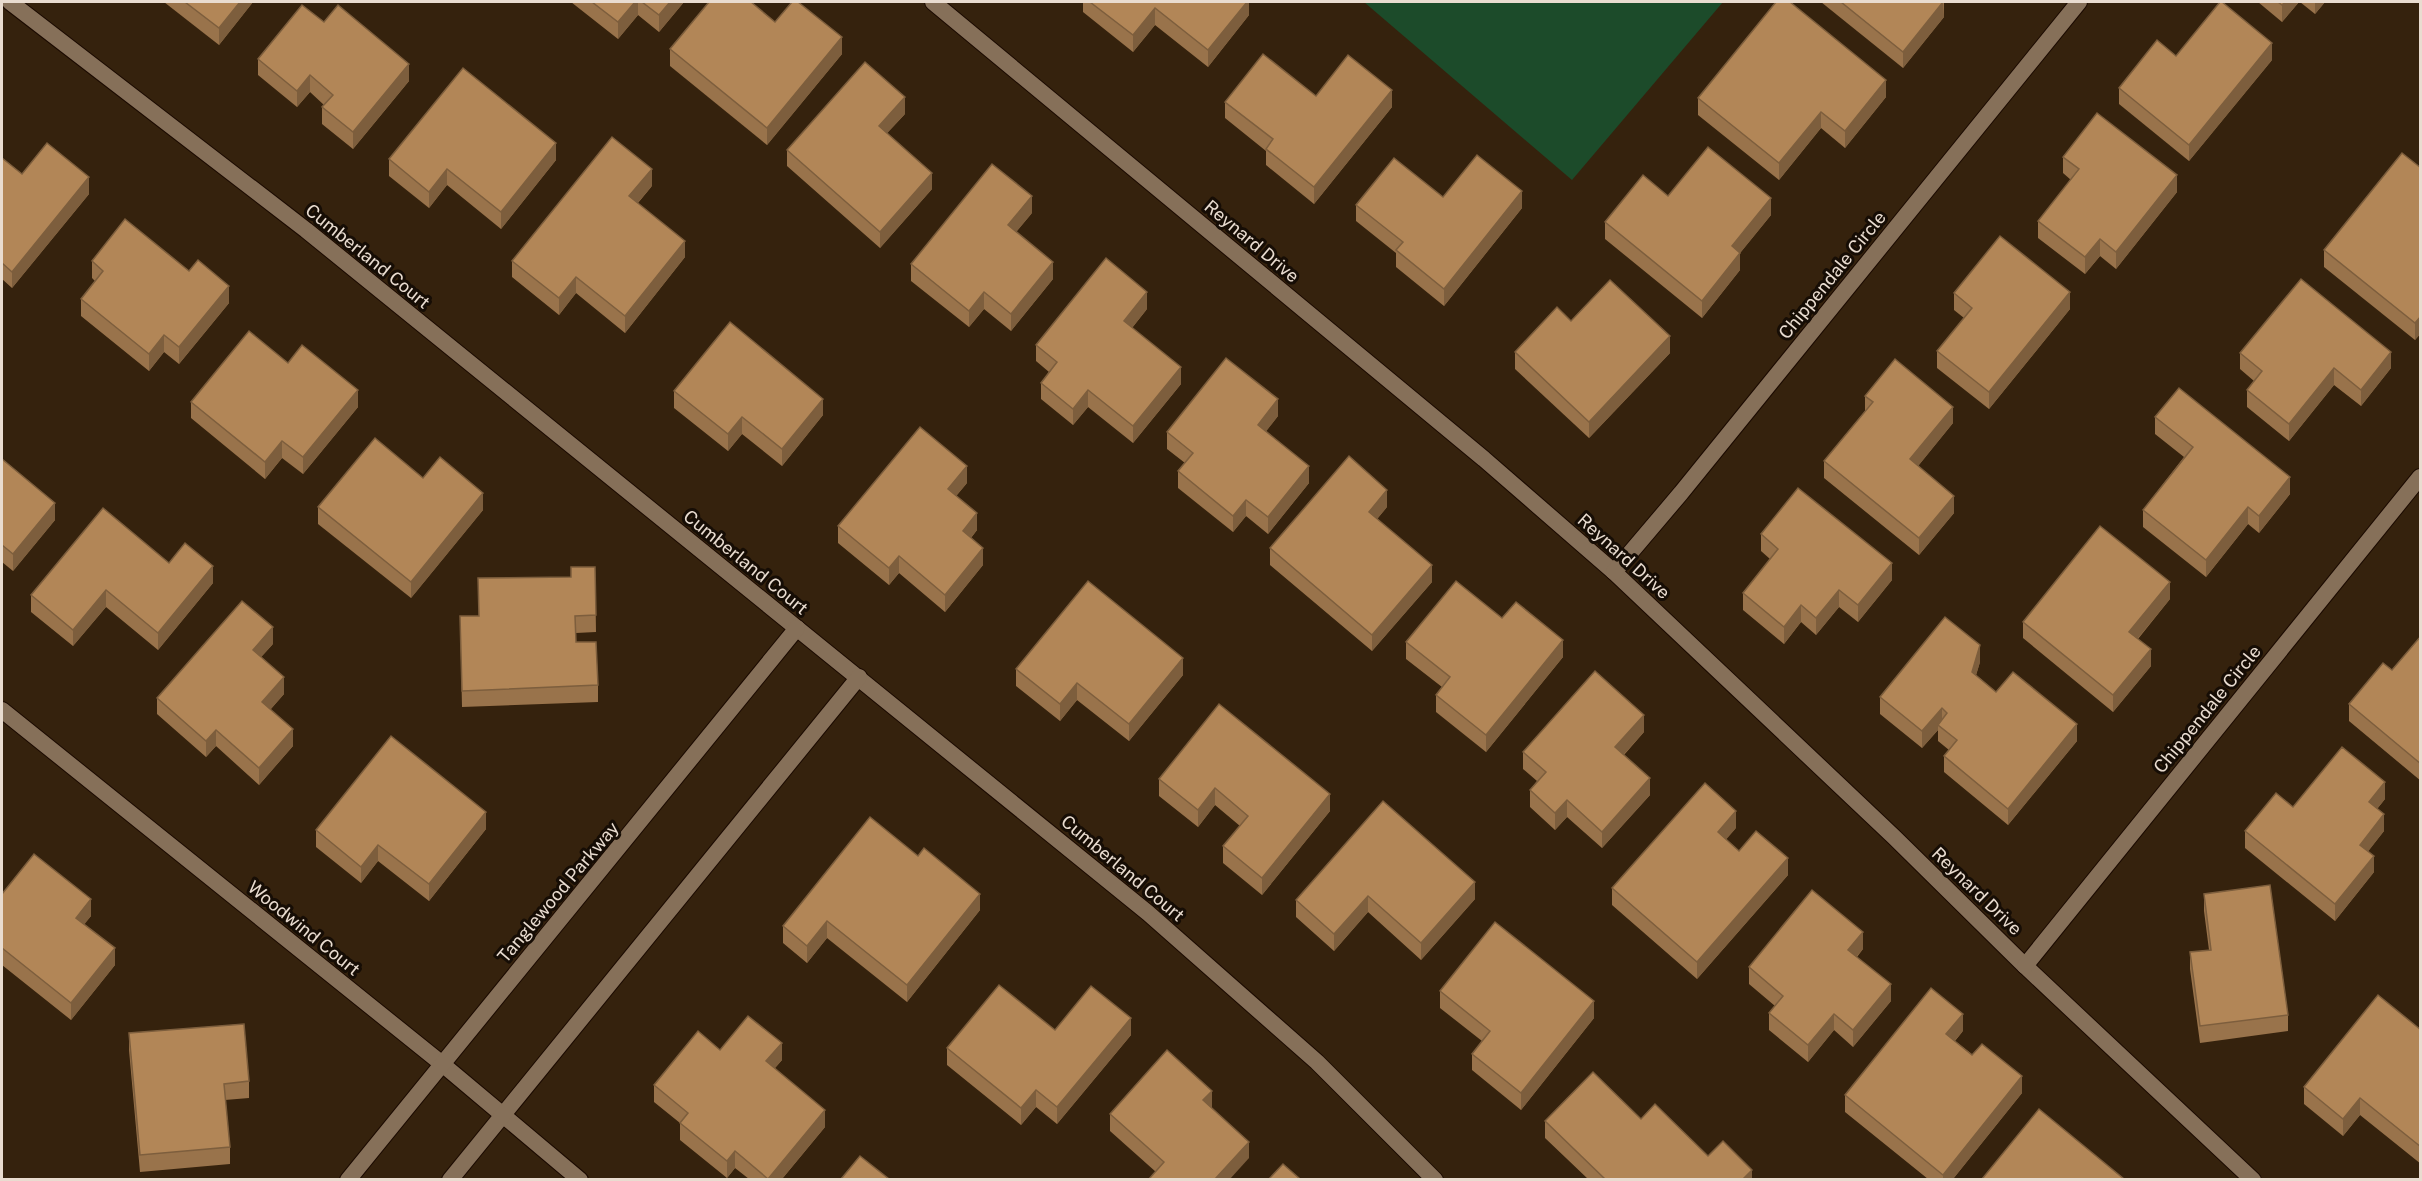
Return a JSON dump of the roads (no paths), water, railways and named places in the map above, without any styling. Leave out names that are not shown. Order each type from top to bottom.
[{"type":"street","name":"Cumberland Court","points":[[10,2],[306,230],[1148,913],[1317,1062],[1435,1179]]},
{"type":"street","name":"Reynard Drive","points":[[933,2],[1484,459],[1614,572],[1894,837],[2025,966],[2253,1179]]},
{"type":"street","name":"Chippendale Circle","points":[[1614,572],[1681,493],[2079,2]]},
{"type":"street","name":"Chippendale Circle","points":[[2025,966],[2421,477]]},
{"type":"street","name":"Tanglewood Parkway","points":[[348,1179],[441,1063],[625,842],[797,628]]},
{"type":"street","points":[[450,1179],[859,677]]},
{"type":"street","name":"Woodwind Court","points":[[2,710],[441,1063],[580,1179]]}]
